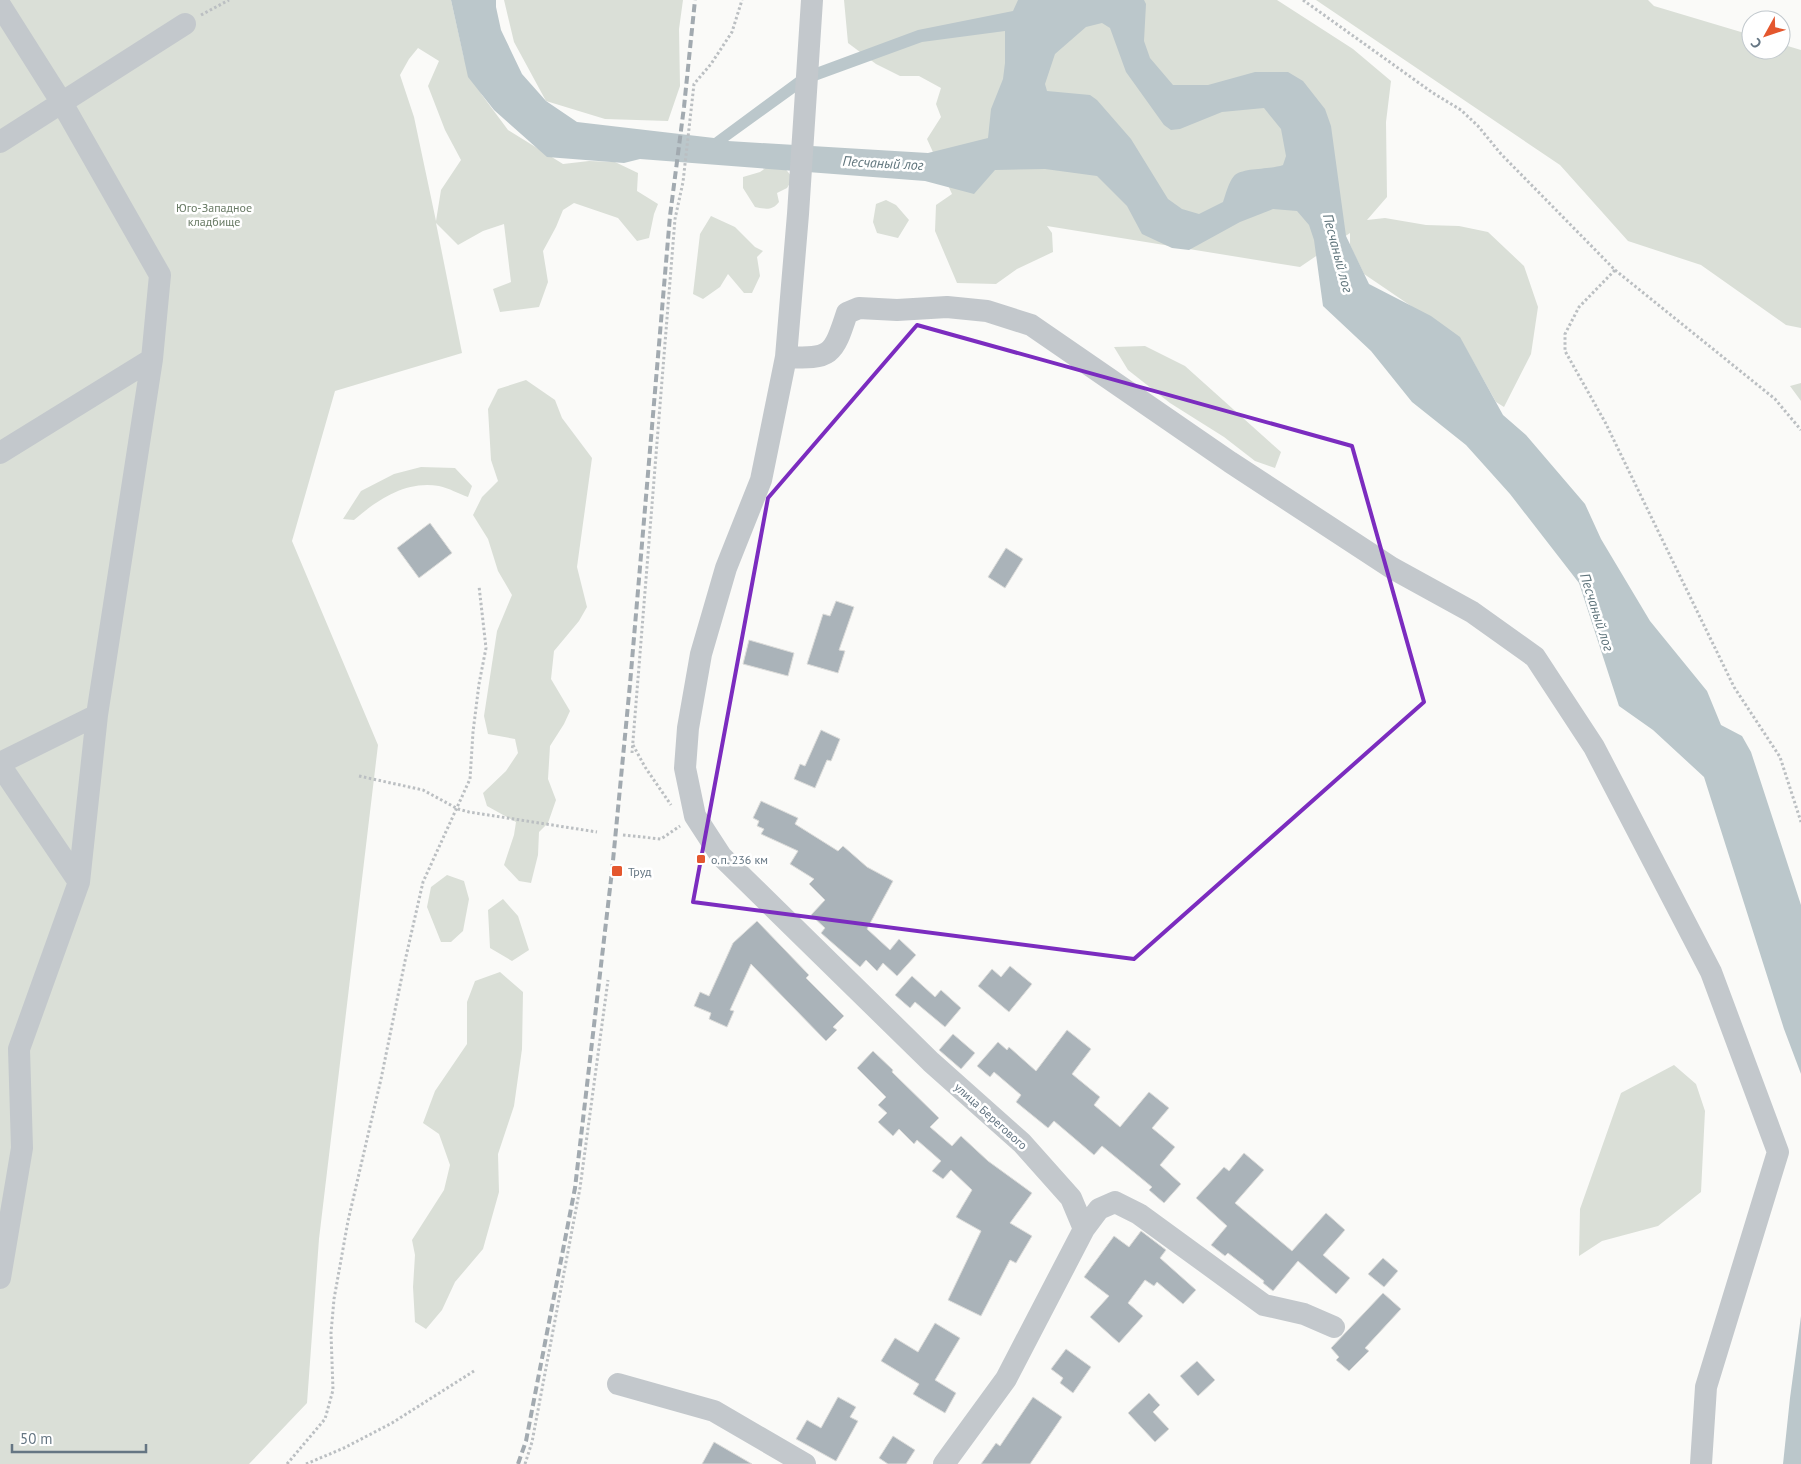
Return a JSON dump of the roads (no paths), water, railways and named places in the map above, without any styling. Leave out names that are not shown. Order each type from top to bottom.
[{"type":"street","name":"улица Берегового","points":[[812,0],[798,214],[786,356],[762,480],[726,568],[702,654],[688,728],[685,768],[696,816],[721,856],[931,1062],[1022,1143],[1071,1198],[1084,1228]]},
{"type":"street","points":[[0,5],[62,103],[160,275],[152,359],[97,715],[78,882],[19,1049],[22,1148],[0,1272]]},
{"type":"street","points":[[0,142],[185,24]]},
{"type":"street","points":[[786,356],[814,358],[828,353],[839,337],[847,313],[859,308],[897,310],[947,307],[987,310],[1031,326],[1230,462],[1392,568],[1472,612],[1535,657],[1594,747],[1711,972],[1778,1152],[1706,1388],[1701,1464]]},
{"type":"street","points":[[0,453],[152,359]]},
{"type":"street","points":[[78,882],[0,764],[97,715]]},
{"type":"street","points":[[944,1464],[1006,1379],[1084,1228],[1099,1210],[1115,1202],[1139,1214],[1264,1305],[1304,1314],[1334,1327]]},
{"type":"street","points":[[618,1384],[714,1411],[805,1464]]},
{"type":"water","name":"Песчаный лог","points":[[451,0],[496,0],[501,30],[522,74],[546,101],[577,122],[714,138],[802,73],[918,30],[1013,11],[1018,0],[1144,0],[1146,4],[1144,41],[1150,58],[1173,85],[1208,85],[1255,72],[1288,72],[1303,81],[1325,109],[1331,126],[1346,236],[1369,284],[1431,316],[1460,337],[1503,415],[1526,435],[1585,504],[1601,539],[1650,621],[1707,691],[1721,725],[1742,736],[1751,752],[1801,905],[1801,1074],[1784,1029],[1704,777],[1653,730],[1619,706],[1579,583],[1510,494],[1466,445],[1412,402],[1371,351],[1323,306],[1314,240],[1309,225],[1297,211],[1273,209],[1240,222],[1189,250],[1172,248],[1142,234],[1127,206],[1097,176],[1045,169],[995,170],[974,194],[925,181],[640,159],[624,163],[547,157],[494,110],[468,77]],"holes":[[[1102,23],[1110,28],[1126,72],[1164,125],[1171,130],[1180,129],[1222,112],[1264,108],[1281,129],[1286,156],[1283,165],[1238,173],[1230,182],[1223,202],[1199,214],[1182,209],[1168,199],[1131,139],[1097,100],[1090,95],[1047,91],[1045,84],[1055,54],[1086,27]],[[1005,31],[1003,79],[991,109],[988,138],[928,153],[728,141],[807,84],[922,42]]]},
{"type":"water","points":[[1801,1316],[1801,1464],[1783,1464],[1790,1398]]},
{"type":"railway","points":[[518,1464],[526,1441],[575,1188],[612,871],[670,216],[695,0]]},
{"type":"place","name":"о.п. 236 км","points":[[701,859]]},
{"type":"place","name":"Труд","points":[[617,871]]},
{"type":"park label","name":"Юго-Западное кладбище","points":[[214,214]]}]
